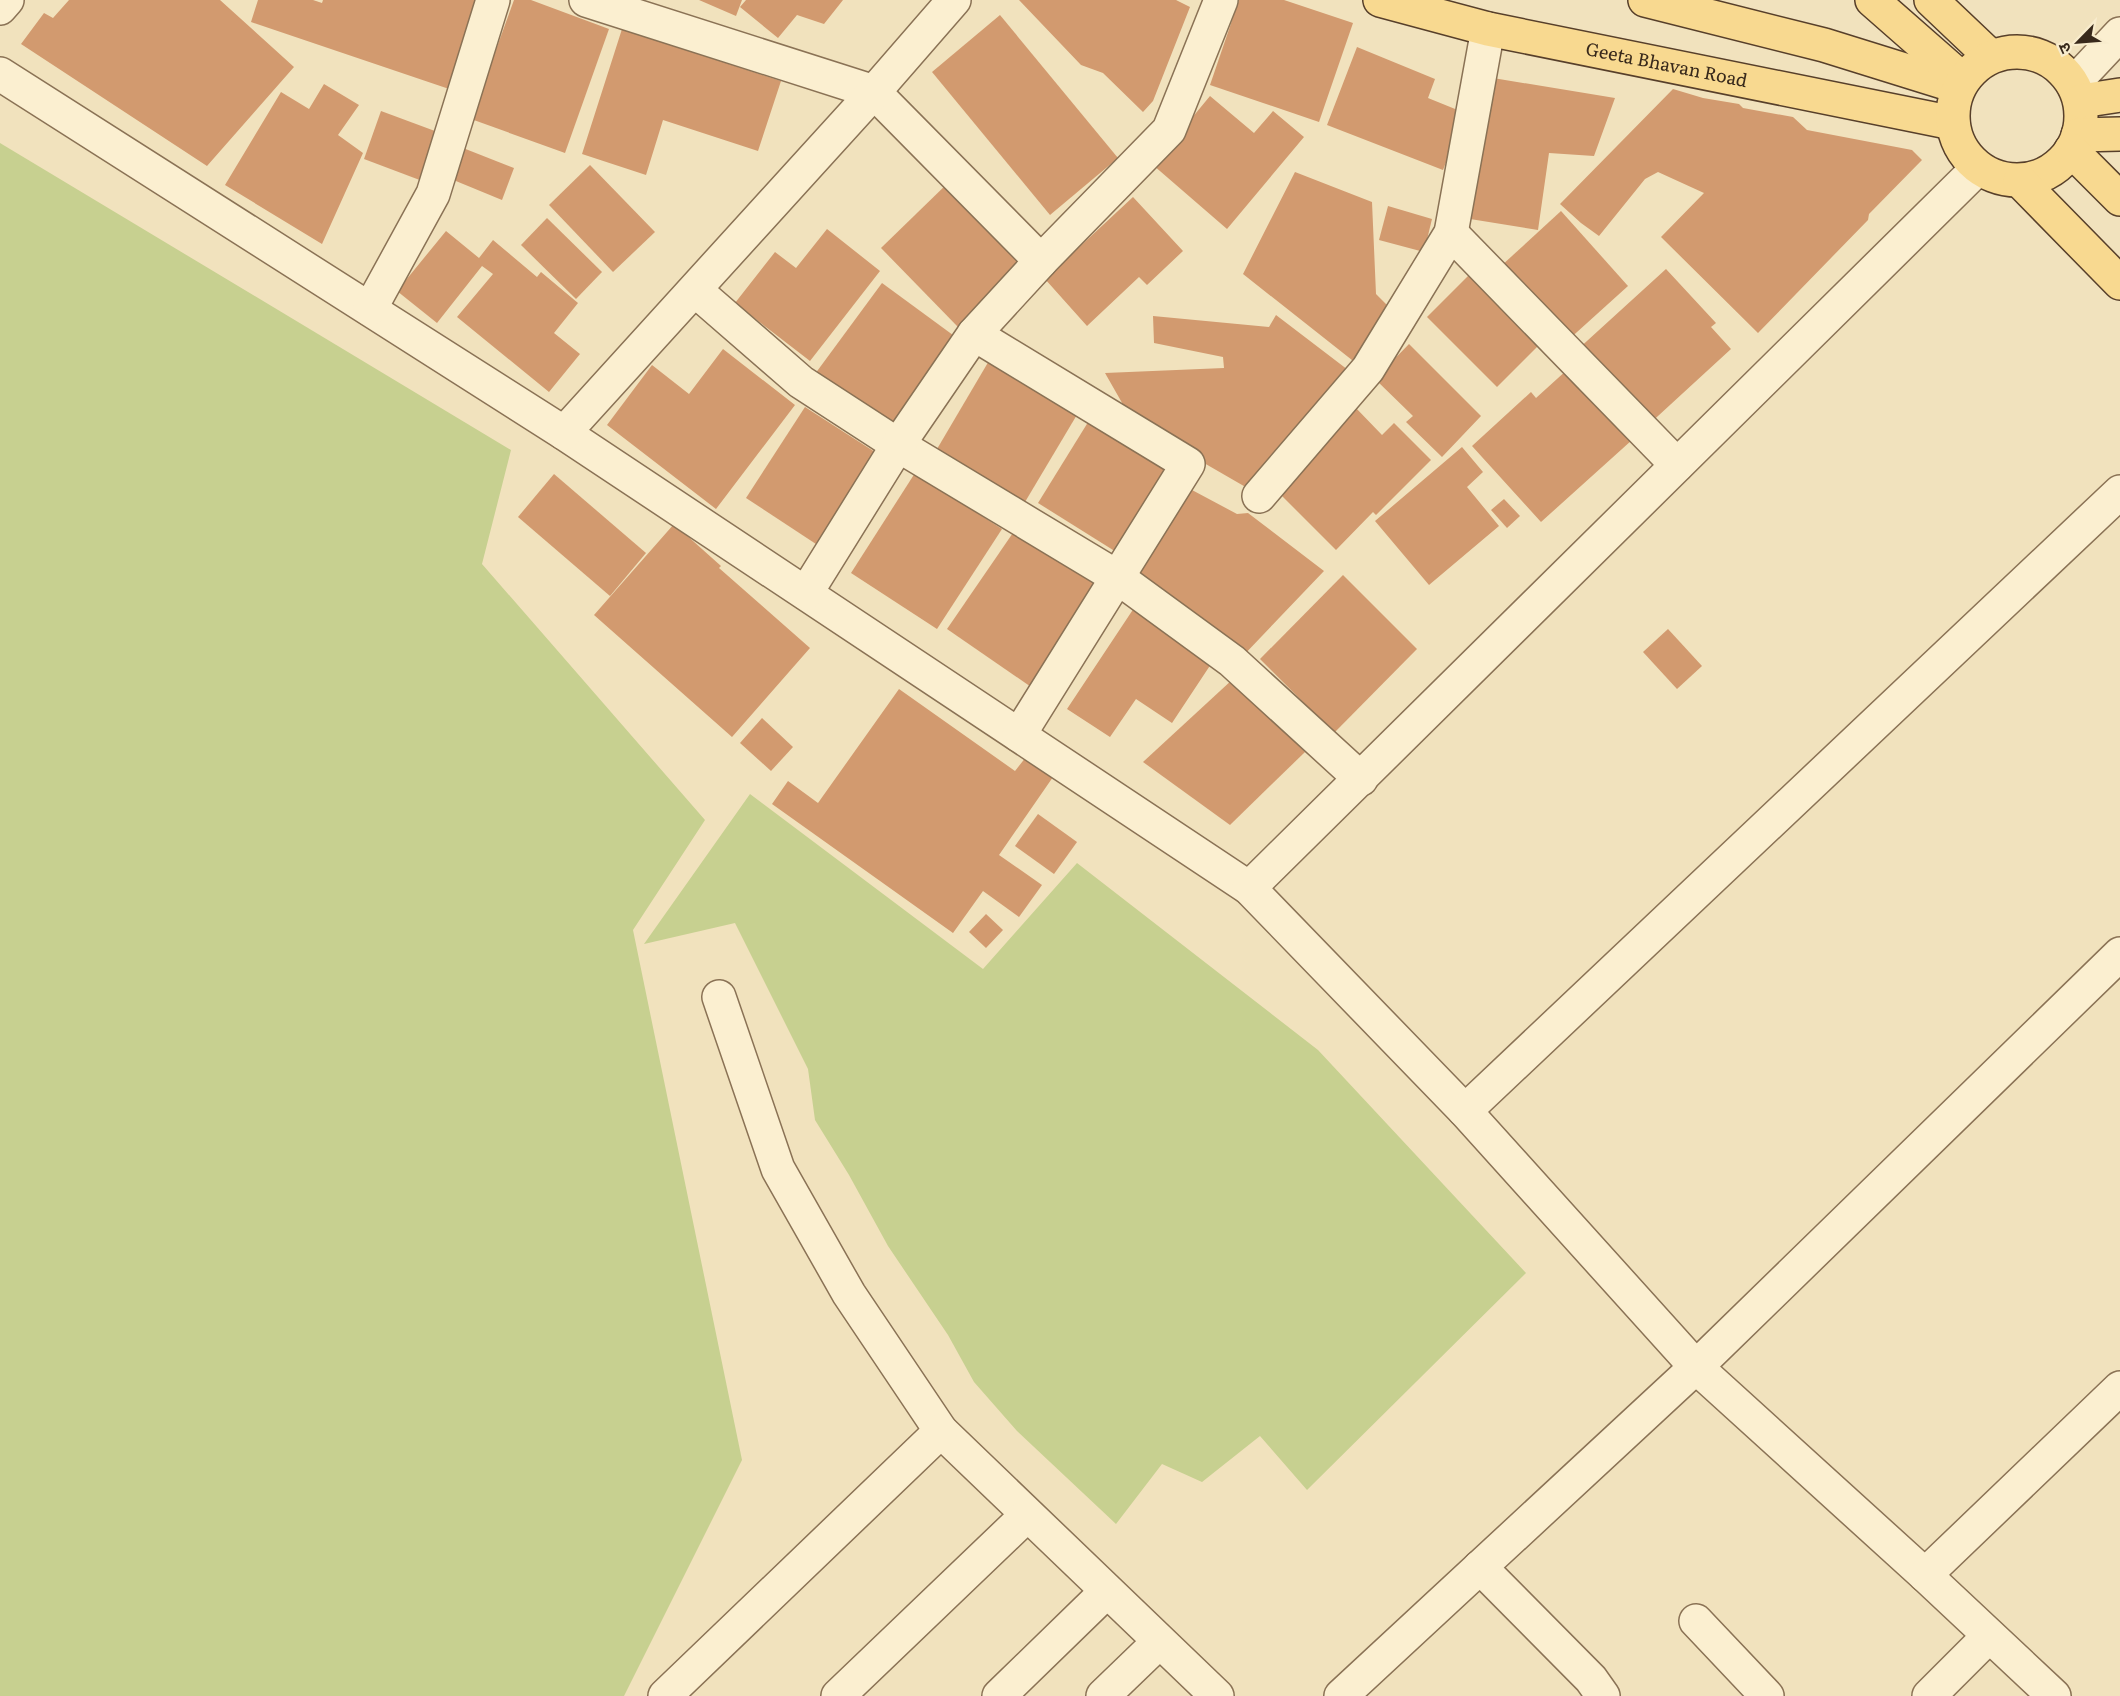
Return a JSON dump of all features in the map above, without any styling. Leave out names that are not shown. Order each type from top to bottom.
[{"type":"main road","name":"Geeta Bhavan Road","points":[[1380,0],[1488,29],[1953,123]]},
{"type":"main road","points":[[1645,0],[1824,45],[1961,83]]},
{"type":"main road","points":[[1872,0],[1961,83]]},
{"type":"main road","points":[[1931,0],[1990,56]]},
{"type":"main road","points":[[2008,52],[2027,52],[2046,58],[2061,69],[2077,92],[2075,143],[2058,166],[2040,177],[2020,181],[1998,178],[1978,168],[1963,152],[1953,123],[1954,96],[1961,83],[1974,66],[1990,56],[2008,52]]},
{"type":"main road","points":[[2077,92],[2120,95]]},
{"type":"main road","points":[[2075,143],[2120,134]]},
{"type":"main road","points":[[2075,143],[2120,199]]},
{"type":"main road","points":[[2020,181],[2120,283]]},
{"type":"street","points":[[0,8],[7,0]]},
{"type":"street","points":[[370,309],[433,194],[493,0]]},
{"type":"street","points":[[586,0],[874,92],[1041,261]]},
{"type":"street","points":[[564,432],[874,92],[954,0]]},
{"type":"street","points":[[806,593],[898,445],[974,334],[1041,261],[1169,130],[1221,0]]},
{"type":"street","points":[[1259,496],[1368,369],[1451,233],[1488,29]]},
{"type":"street","points":[[2077,92],[2120,34]]},
{"type":"street","points":[[0,74],[564,432],[1249,888],[1465,1111],[1696,1367],[1925,1575],[2054,1696]]},
{"type":"street","points":[[1249,888],[1978,168]]},
{"type":"street","points":[[1451,233],[1677,465]]},
{"type":"street","points":[[694,290],[801,382],[898,445],[1117,577],[1232,661],[1361,779]]},
{"type":"street","points":[[974,334],[1188,465],[1019,735]]},
{"type":"street","points":[[1465,1111],[2120,492]]},
{"type":"street","points":[[1341,1696],[1696,1367],[2120,954]]},
{"type":"street","points":[[719,997],[778,1169],[849,1294],[941,1431],[1106,1592],[1217,1696]]},
{"type":"street","points":[[1925,1575],[2120,1388]]},
{"type":"street","points":[[665,1696],[941,1431]]},
{"type":"street","points":[[838,1696],[1028,1515]]},
{"type":"street","points":[[1480,1566],[1591,1679],[1603,1696]]},
{"type":"street","points":[[999,1696],[1106,1592]]},
{"type":"street","points":[[1696,1621],[1767,1696]]},
{"type":"street","points":[[1929,1696],[1989,1636]]},
{"type":"street","points":[[1103,1696],[1159,1642]]},
{"type":"green space","points":[[0,143],[511,450],[482,564],[705,820],[633,930],[742,1460],[624,1696],[0,1696]]},
{"type":"green space","points":[[750,794],[983,969],[1077,863],[1318,1050],[1526,1273],[1307,1490],[1260,1436],[1202,1482],[1162,1464],[1116,1524],[1017,1431],[974,1382],[948,1335],[888,1246],[849,1175],[815,1120],[808,1069],[735,923],[644,944]]},
{"type":"building","points":[[69,0],[220,0],[294,67],[207,166],[21,44],[44,13],[53,18]]},
{"type":"building","points":[[258,0],[313,0],[322,3],[323,0],[488,0],[458,92],[251,22]]},
{"type":"building","points":[[514,0],[531,0],[609,29],[565,153],[471,119]]},
{"type":"building","points":[[699,0],[742,0],[736,16]]},
{"type":"building","points":[[746,0],[843,0],[824,24],[797,15],[778,38],[740,7]]},
{"type":"building","points":[[1019,0],[1176,0],[1190,7],[1153,101],[1143,112],[1103,73],[1081,65]]},
{"type":"building","points":[[1239,0],[1284,0],[1353,23],[1319,122],[1210,85]]},
{"type":"building","points":[[1000,15],[1118,158],[1050,215],[932,72]]},
{"type":"building","points":[[622,29],[781,81],[758,151],[663,120],[646,175],[582,154]]},
{"type":"building","points":[[1357,47],[1435,79],[1428,98],[1465,113],[1443,170],[1327,125]]},
{"type":"building","points":[[1487,77],[1615,98],[1594,156],[1549,153],[1538,230],[1464,218]]},
{"type":"building","points":[[324,84],[359,105],[338,135],[363,153],[322,244],[225,185],[281,92],[309,109]]},
{"type":"building","points":[[1673,89],[1703,98],[1739,104],[1743,108],[1793,117],[1807,130],[1912,150],[1922,160],[1869,214],[1868,220],[1758,333],[1661,237],[1704,193],[1658,172],[1645,179],[1599,236],[1560,204]]},
{"type":"building","points":[[1210,96],[1254,133],[1273,111],[1304,137],[1227,229],[1153,165]]},
{"type":"building","points":[[381,111],[443,134],[425,182],[364,159]]},
{"type":"building","points":[[463,148],[514,168],[502,200],[451,179]]},
{"type":"building","points":[[590,165],[655,232],[613,272],[549,205]]},
{"type":"building","points":[[1295,172],[1372,202],[1376,294],[1391,309],[1357,364],[1243,274]]},
{"type":"building","points":[[951,180],[1028,259],[958,327],[881,248]]},
{"type":"building","points":[[1133,197],[1183,251],[1147,285],[1139,277],[1087,326],[1045,279]]},
{"type":"building","points":[[1388,206],[1432,219],[1424,252],[1379,240]]},
{"type":"building","points":[[1561,211],[1628,286],[1566,342],[1500,267]]},
{"type":"building","points":[[547,218],[602,272],[576,299],[521,245]]},
{"type":"building","points":[[827,229],[880,271],[810,361],[735,303],[775,252],[796,268]]},
{"type":"building","points":[[446,231],[479,258],[493,240],[537,277],[541,272],[578,303],[554,333],[580,354],[549,392],[457,317],[493,274],[482,266],[437,323],[397,291]]},
{"type":"building","points":[[1666,269],[1716,323],[1711,327],[1731,349],[1646,427],[1576,351]]},
{"type":"building","points":[[1473,271],[1543,341],[1497,387],[1427,317]]},
{"type":"building","points":[[882,283],[957,338],[889,430],[815,374]]},
{"type":"building","points":[[1276,315],[1352,373],[1249,489],[1133,422],[1105,373],[1224,368],[1223,357],[1154,343],[1153,316],[1269,327]]},
{"type":"building","points":[[1409,344],[1481,416],[1442,457],[1406,422],[1413,416],[1375,379]]},
{"type":"building","points":[[723,349],[795,405],[716,509],[607,425],[652,365],[689,394]]},
{"type":"building","points":[[993,354],[1081,408],[1025,502],[937,449]]},
{"type":"building","points":[[1568,369],[1632,440],[1541,522],[1472,446],[1531,392],[1536,398]]},
{"type":"building","points":[[1354,406],[1382,435],[1394,423],[1431,460],[1376,515],[1373,512],[1336,550],[1273,487]]},
{"type":"building","points":[[805,407],[878,454],[819,546],[746,498]]},
{"type":"building","points":[[1090,419],[1173,472],[1121,555],[1038,503]]},
{"type":"building","points":[[1462,447],[1483,472],[1467,487],[1499,526],[1429,585],[1375,521]]},
{"type":"building","points":[[915,473],[1002,529],[937,629],[851,573]]},
{"type":"building","points":[[554,474],[646,553],[610,596],[518,517]]},
{"type":"building","points":[[1192,490],[1237,514],[1248,513],[1324,571],[1241,658],[1135,579]]},
{"type":"building","points":[[1504,499],[1520,516],[1507,528],[1491,510]]},
{"type":"building","points":[[674,524],[721,566],[719,568],[810,648],[732,737],[594,615]]},
{"type":"building","points":[[1017,527],[1104,587],[1034,689],[947,629]]},
{"type":"building","points":[[1343,575],[1417,649],[1334,733],[1260,659]]},
{"type":"building","points":[[1136,605],[1215,658],[1172,723],[1136,699],[1110,737],[1067,709]]},
{"type":"building","points":[[1668,629],[1702,666],[1677,689],[1643,652]]},
{"type":"building","points":[[1233,679],[1305,752],[1230,825],[1143,762]]},
{"type":"building","points":[[899,689],[1015,771],[1026,757],[1053,777],[999,855],[1042,885],[1019,917],[983,891],[953,933],[772,804],[788,781],[818,803]]},
{"type":"building","points":[[762,718],[793,747],[771,771],[740,743]]},
{"type":"building","points":[[1038,814],[1077,842],[1054,874],[1015,846]]},
{"type":"building","points":[[986,914],[1003,930],[986,948],[969,932]]}]
